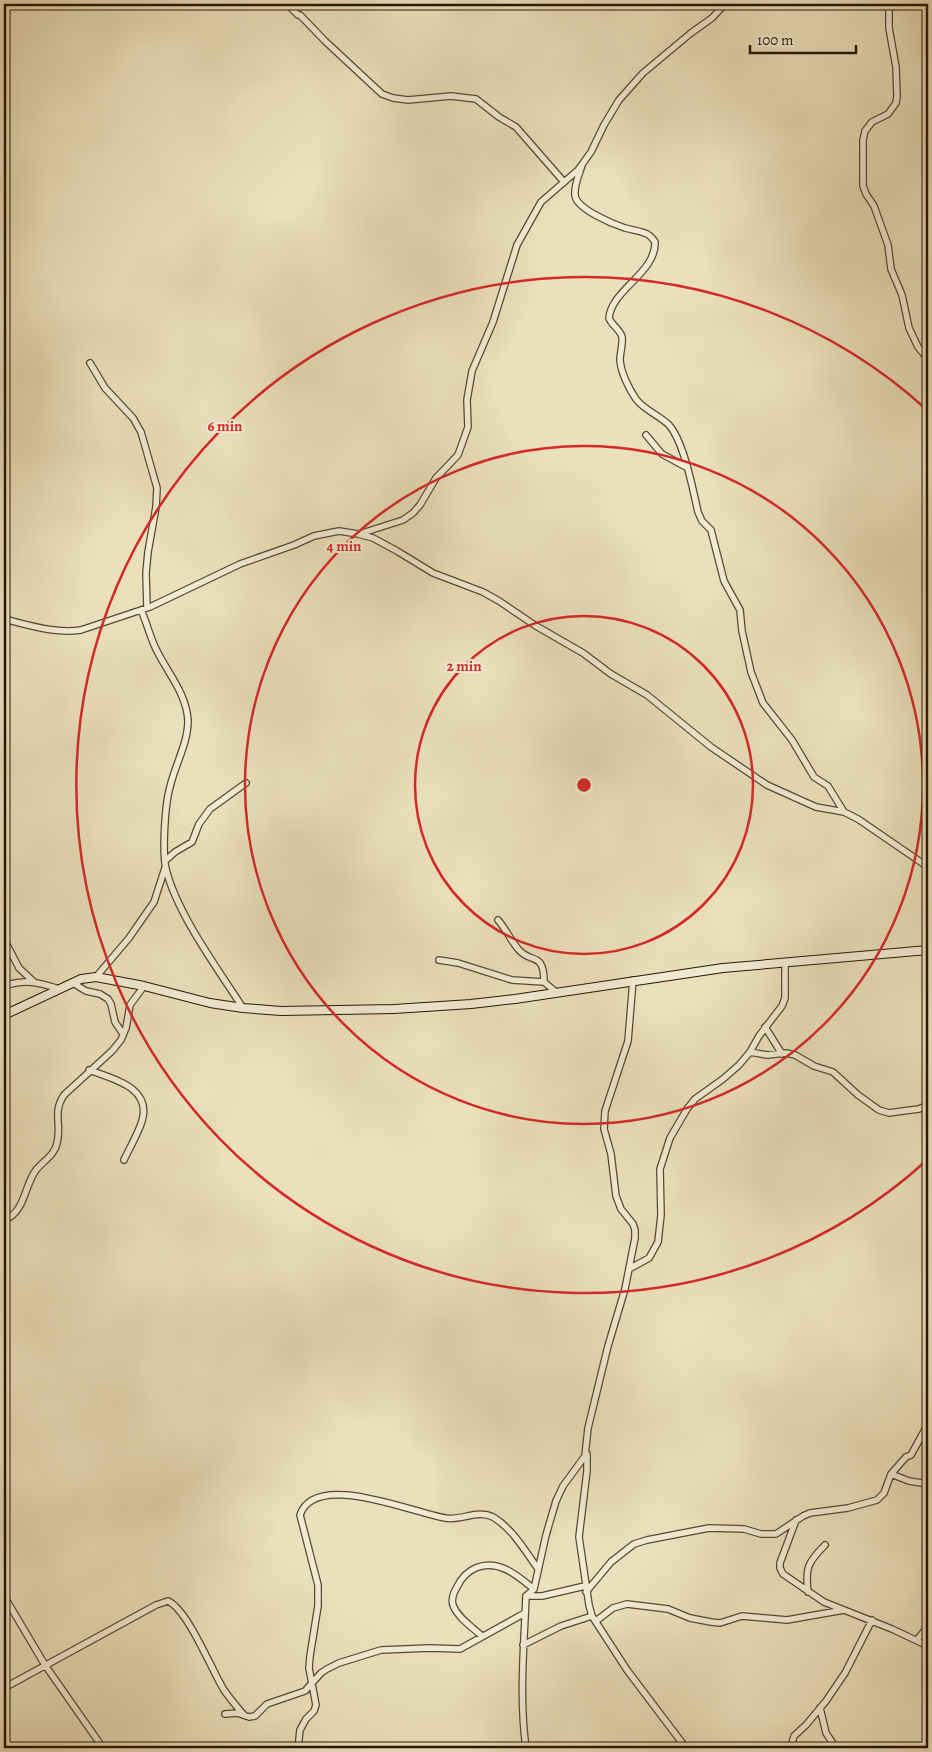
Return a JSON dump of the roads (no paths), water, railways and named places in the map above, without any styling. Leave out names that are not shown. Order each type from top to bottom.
[{"type":"street","points":[[286,4],[298,16],[300,15],[382,94],[408,100],[451,96],[476,99],[516,127],[564,182]]},
{"type":"street","points":[[293,4],[298,16]]},
{"type":"street","points":[[358,534],[403,520],[420,505],[436,478],[458,455],[468,427],[467,400],[472,371],[493,322],[517,246],[541,202],[582,165],[619,100],[643,73],[712,18],[724,4]]},
{"type":"street","points":[[889,4],[889,28],[896,67],[897,96],[892,110],[872,122],[865,131],[863,140],[863,186],[874,206],[888,244],[891,269],[902,295],[909,328],[918,347],[928,359]]},
{"type":"street","points":[[582,165],[575,187],[577,202],[583,208],[608,221],[648,234],[655,242],[654,253],[651,259],[623,293],[613,308],[610,318],[622,338],[620,360],[629,387],[637,400],[647,409],[657,414],[675,433],[698,512],[702,521],[711,530],[724,581],[740,610],[742,631],[751,672],[763,703],[792,740],[814,777],[828,786],[844,812]]},
{"type":"street","points":[[90,363],[105,388],[133,418],[141,432],[157,488],[156,507],[148,552],[144,609],[156,648],[179,690],[188,720],[186,737],[170,787],[166,807],[166,868],[176,896],[186,916],[243,1008]]},
{"type":"street","points":[[646,436],[662,454],[686,467]]},
{"type":"street","points":[[4,619],[43,628],[74,631],[144,609],[240,564],[314,536],[339,531],[373,538],[433,573],[483,592],[583,653],[612,674],[647,695],[712,747],[767,785],[816,807],[844,812],[928,866]]},
{"type":"street","points":[[165,861],[175,852],[192,842],[199,824],[210,809],[246,782]]},
{"type":"street","points":[[96,977],[129,938],[154,902],[166,868]]},
{"type":"street","points":[[498,920],[507,930],[519,950],[541,964],[544,982]]},
{"type":"street","points":[[4,939],[20,968],[34,982]]},
{"type":"street","points":[[4,1015],[81,979],[96,977],[144,986],[210,1004],[243,1008],[290,1011],[394,1009],[470,1004],[723,968],[928,950]]},
{"type":"street","points":[[440,960],[512,980],[544,982],[557,993]]},
{"type":"street","points":[[629,1269],[649,1258],[658,1242],[661,1215],[660,1170],[670,1138],[695,1099],[723,1079],[750,1052],[765,1027],[782,1006],[785,998],[785,963]]},
{"type":"street","points":[[633,980],[628,1041],[605,1111],[604,1129],[611,1154],[616,1196],[621,1209],[633,1224],[636,1238],[588,1428],[587,1471],[580,1536],[586,1589],[594,1618],[627,1670],[686,1748]]},
{"type":"street","points":[[4,986],[23,981],[59,989]]},
{"type":"street","points":[[74,982],[86,991],[100,994],[108,999],[115,1022],[123,1034]]},
{"type":"street","points":[[4,1220],[13,1216],[19,1208],[32,1176],[55,1149],[58,1135],[56,1112],[58,1103],[89,1070],[112,1051],[123,1034],[130,1005],[144,986]]},
{"type":"street","points":[[765,1027],[782,1054]]},
{"type":"street","points":[[750,1052],[767,1055],[794,1055],[814,1066],[833,1072],[858,1095],[879,1110],[889,1113],[918,1109],[928,1105]]},
{"type":"street","points":[[89,1070],[127,1085],[137,1092],[141,1098],[143,1119],[124,1160]]},
{"type":"street","points":[[526,1596],[542,1596],[586,1589],[611,1562],[634,1544],[646,1540],[709,1528],[744,1529],[769,1535],[781,1531],[810,1513],[848,1508],[877,1500],[884,1493],[891,1474],[906,1457],[912,1455],[928,1424]]},
{"type":"street","points":[[526,1748],[523,1718],[523,1645],[526,1596],[534,1588],[556,1502],[563,1486],[585,1456],[587,1449]]},
{"type":"street","points":[[891,1474],[909,1481],[928,1484]]},
{"type":"street","points":[[298,1748],[300,1730],[306,1719],[314,1711],[316,1705],[312,1685],[310,1656],[318,1606],[318,1585],[300,1515],[306,1504],[327,1495],[350,1495],[450,1519],[485,1514],[504,1526],[538,1569]]},
{"type":"street","points":[[796,1520],[783,1552],[780,1568],[783,1574],[824,1602],[872,1620],[928,1646]]},
{"type":"street","points":[[808,1592],[806,1578],[808,1566],[825,1545]]},
{"type":"street","points":[[482,1636],[457,1612],[453,1605],[452,1597],[466,1572],[474,1567],[483,1565],[505,1569],[534,1588]]},
{"type":"street","points":[[4,1596],[45,1665],[103,1748]]},
{"type":"street","points":[[4,1688],[156,1605],[168,1601],[175,1606],[191,1628],[224,1690],[244,1715]]},
{"type":"street","points":[[523,1645],[561,1626],[594,1618],[613,1608],[627,1604],[668,1608],[702,1621],[720,1623],[742,1616],[787,1620],[844,1610]]},
{"type":"street","points":[[225,1714],[238,1713],[252,1717],[255,1716],[267,1704],[300,1693],[312,1685],[317,1677],[327,1669],[371,1653],[394,1649],[460,1649],[525,1613]]},
{"type":"street","points":[[917,1640],[925,1630],[928,1618]]},
{"type":"street","points":[[795,1748],[792,1743],[794,1736],[820,1708],[845,1673],[872,1620]]},
{"type":"street","points":[[820,1708],[826,1733],[836,1748]]}]
